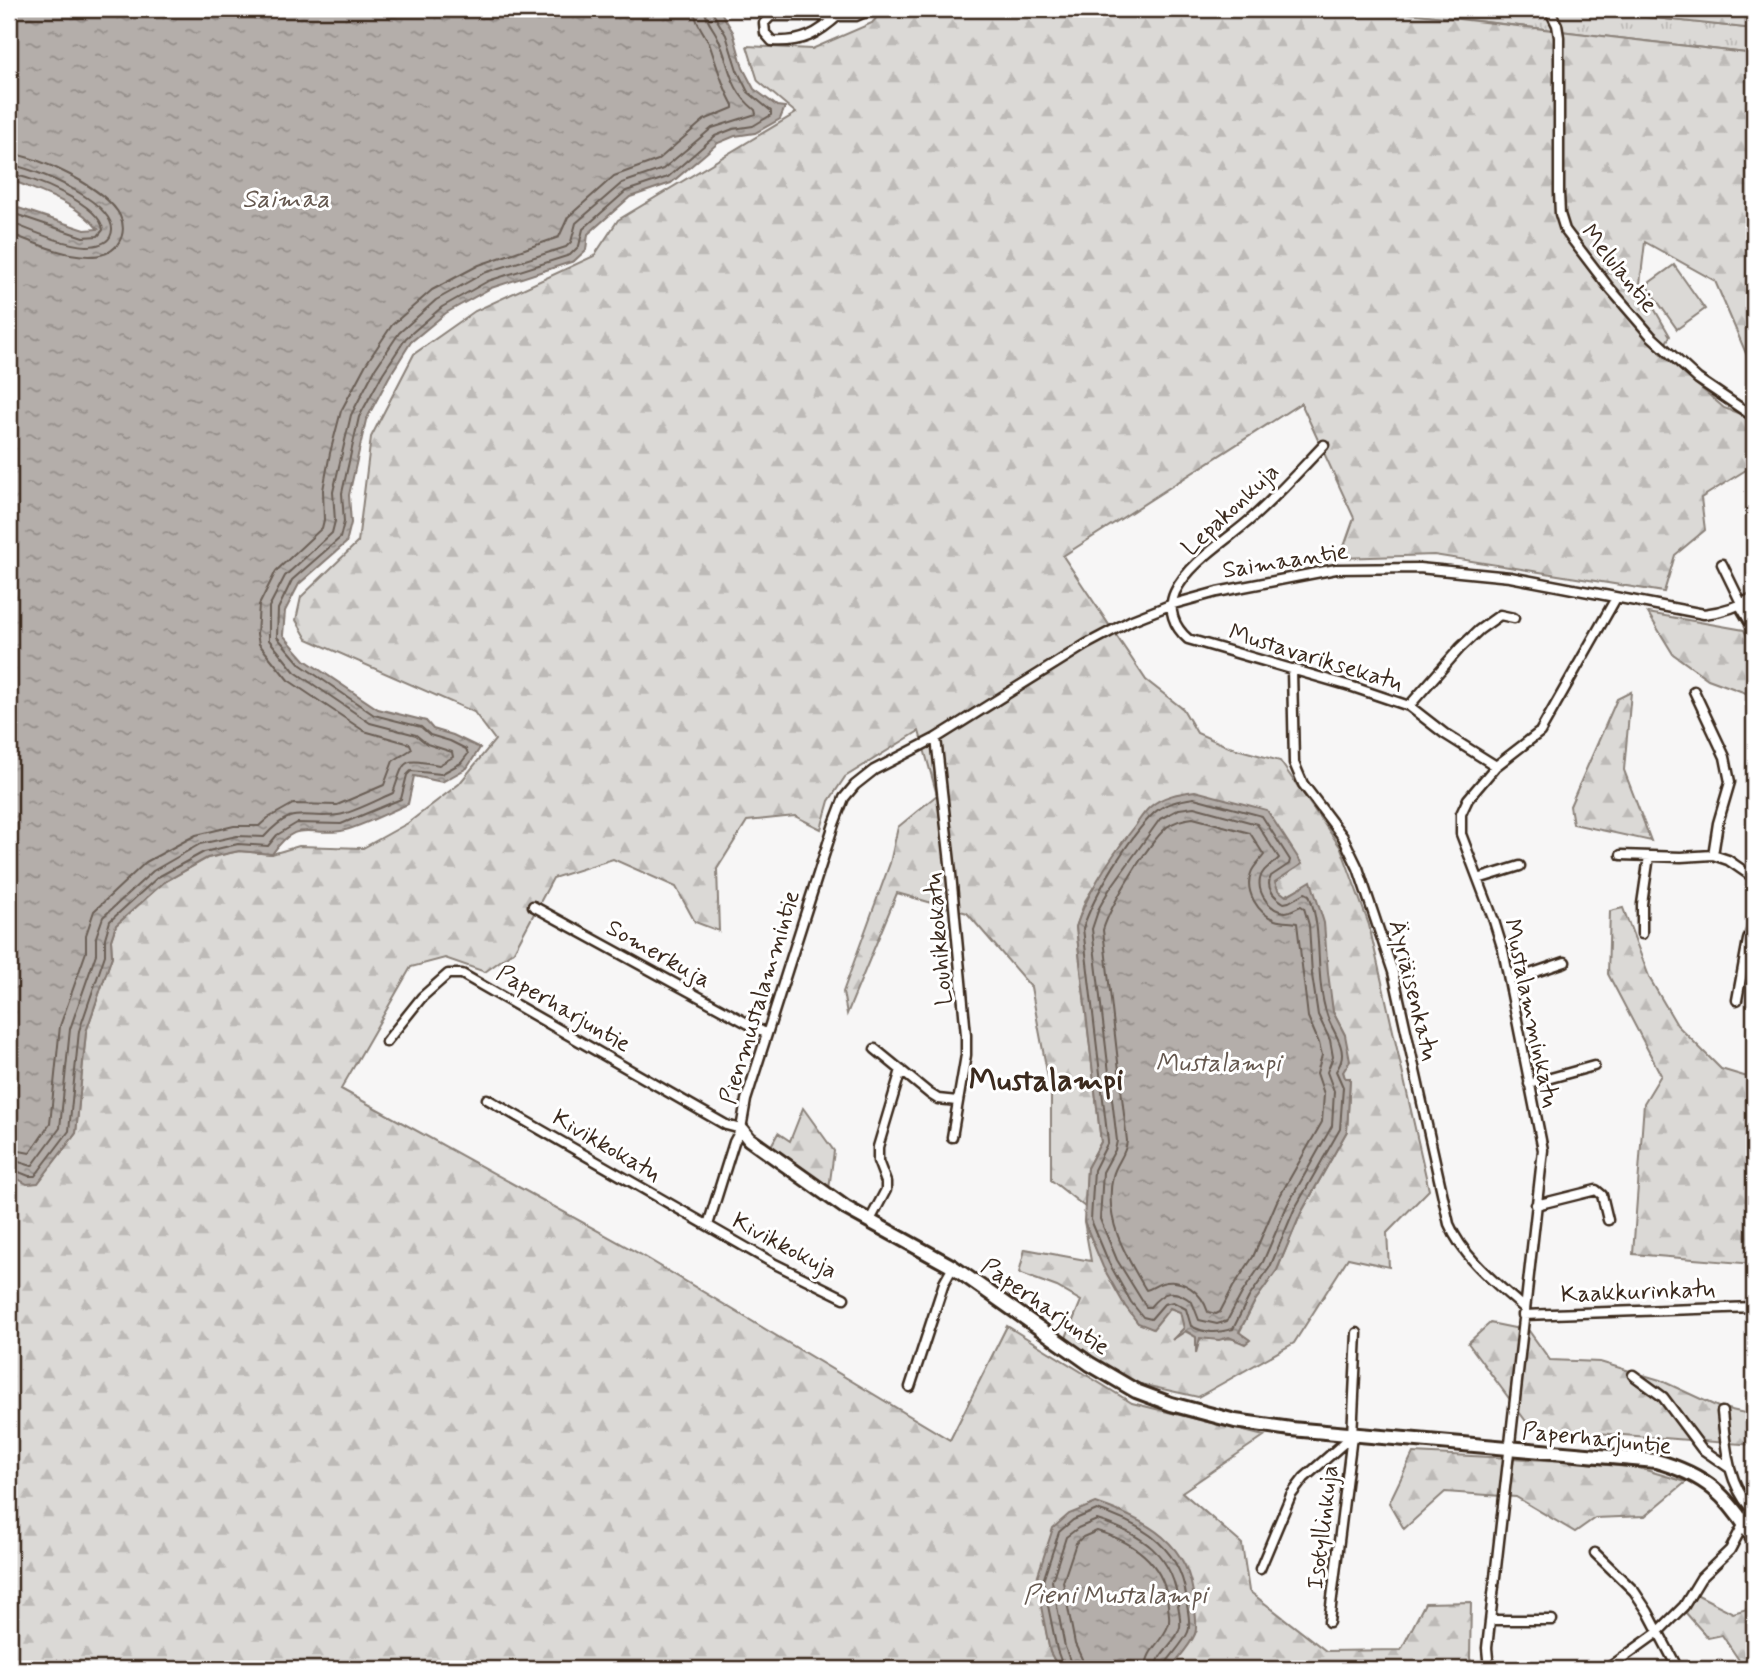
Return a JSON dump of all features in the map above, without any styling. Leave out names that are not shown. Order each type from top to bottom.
[{"type":"street","points":[[840,15],[810,37],[791,42],[772,41],[765,33],[764,23],[771,16],[840,15],[856,16],[872,9]]},
{"type":"street","name":"Melulantie","points":[[1549,9],[1558,25],[1559,37],[1559,192],[1560,214],[1565,230],[1651,337],[1698,379],[1754,417]]},
{"type":"street","name":"Lepakonkuja","points":[[1170,606],[1175,590],[1186,576],[1252,518],[1324,445]]},
{"type":"street","points":[[1722,565],[1754,625]]},
{"type":"street","name":"Saimaantie","points":[[855,785],[874,770],[936,738],[1085,645],[1132,620],[1217,592],[1336,569],[1419,568],[1475,573],[1704,614],[1719,613],[1754,597]]},
{"type":"street","name":"Mustalamminkatu","points":[[1489,1669],[1487,1648],[1543,1150],[1509,981],[1494,920],[1461,834],[1461,814],[1468,799],[1496,766],[1540,732],[1616,598]]},
{"type":"street","name":"Mustavariksekatu","points":[[1170,606],[1179,631],[1188,639],[1409,706],[1445,734],[1496,766]]},
{"type":"street","points":[[1409,706],[1479,630],[1500,615],[1514,618]]},
{"type":"street","name":"Äyriäisenkatu","points":[[1293,669],[1294,763],[1303,784],[1343,836],[1358,868],[1382,934],[1393,972],[1449,1224],[1456,1239],[1481,1269],[1524,1312]]},
{"type":"street","points":[[1694,691],[1725,757],[1730,782],[1718,823],[1713,855]]},
{"type":"street","name":"Louhikkokatu","points":[[936,738],[966,1035],[966,1055],[952,1137]]},
{"type":"street","name":"Pienmustalammintie","points":[[708,1225],[734,1142],[741,1129],[742,1114],[834,824],[844,798],[855,785]]},
{"type":"street","points":[[1621,855],[1713,855],[1728,860],[1754,878]]},
{"type":"street","points":[[1642,934],[1642,904],[1649,856]]},
{"type":"street","points":[[1478,879],[1520,866]]},
{"type":"street","name":"Somerkuja","points":[[533,906],[767,1034]]},
{"type":"street","points":[[1737,1000],[1754,922]]},
{"type":"street","points":[[1509,981],[1565,962]]},
{"type":"street","name":"Paperharjuntie","points":[[386,1042],[422,997],[447,974],[462,974],[726,1125],[741,1129],[749,1139],[869,1222],[953,1267],[1080,1357],[1136,1391],[1171,1404],[1235,1421],[1353,1436],[1656,1461],[1680,1468],[1718,1490],[1754,1538]]},
{"type":"street","points":[[875,1049],[930,1094],[938,1099],[957,1101]]},
{"type":"street","points":[[1529,1084],[1594,1066]]},
{"type":"street","points":[[869,1222],[886,1190],[886,1182],[878,1161],[878,1147],[901,1070]]},
{"type":"street","name":"Kivikkokatu","points":[[487,1099],[708,1225]]},
{"type":"street","points":[[1536,1205],[1596,1190],[1602,1195],[1608,1220]]},
{"type":"street","name":"Kivikkokuja","points":[[708,1225],[773,1263],[844,1298]]},
{"type":"street","points":[[910,1387],[944,1283],[953,1267]]},
{"type":"street","name":"Kaakkurinkatu","points":[[1524,1312],[1754,1307]]},
{"type":"street","name":"Isotyllinkuja","points":[[1329,1622],[1353,1436],[1357,1333]]},
{"type":"street","points":[[1633,1376],[1663,1397],[1702,1449],[1728,1466]]},
{"type":"street","points":[[1607,1669],[1657,1633],[1684,1606],[1700,1578],[1730,1550],[1753,1507],[1741,1497],[1728,1466],[1722,1412]]},
{"type":"street","points":[[1260,1569],[1291,1495],[1304,1478],[1353,1436]]},
{"type":"street","points":[[1595,1553],[1634,1591],[1678,1669]]},
{"type":"street","points":[[1491,1620],[1552,1620]]},
{"type":"green space","points":[[884,9],[1375,9],[1754,54],[1754,372],[1715,281],[1645,242],[1640,284],[1670,336],[1660,353],[1724,408],[1748,417],[1754,428],[1754,465],[1701,498],[1705,530],[1675,555],[1664,592],[1434,555],[1340,558],[1354,518],[1301,403],[1063,556],[1146,680],[1183,709],[1197,733],[1229,747],[1280,761],[1341,848],[1369,925],[1429,1190],[1387,1233],[1389,1267],[1348,1258],[1294,1343],[1198,1397],[1140,1384],[1101,1365],[1065,1340],[1081,1301],[1057,1287],[1019,1273],[1025,1249],[1091,1261],[1084,1221],[1114,1287],[1138,1323],[1170,1308],[1181,1312],[1184,1328],[1176,1337],[1185,1331],[1196,1337],[1197,1348],[1200,1338],[1250,1340],[1239,1333],[1255,1301],[1277,1270],[1301,1213],[1347,1131],[1350,1078],[1345,1079],[1343,1071],[1345,1035],[1333,1012],[1311,882],[1285,896],[1278,890],[1275,882],[1124,840],[1085,901],[1076,927],[1101,1142],[1087,1168],[1085,1207],[1051,1180],[1051,1093],[1031,987],[967,913],[897,893],[847,1014],[843,992],[890,863],[898,827],[937,795],[919,731],[845,777],[829,801],[821,829],[795,816],[747,821],[717,869],[719,931],[695,922],[676,887],[613,859],[553,878],[514,951],[485,972],[445,958],[411,967],[341,1089],[640,1254],[950,1440],[1007,1326],[1132,1403],[1264,1436],[1182,1492],[1242,1544],[1249,1591],[1326,1651],[1401,1650],[1425,1603],[1471,1602],[1470,1658],[1473,1669],[1170,1669],[1196,1632],[1046,1630],[1050,1652],[1059,1669],[9,1669],[9,1174],[38,1182],[76,1133],[86,1032],[112,956],[111,940],[116,925],[163,883],[208,858],[239,851],[272,854],[299,846],[363,848],[408,823],[459,784],[495,740],[474,712],[307,639],[296,620],[301,597],[358,542],[371,437],[414,354],[475,311],[594,256],[618,220],[796,113],[758,81],[747,46],[812,49],[872,23]]},
{"type":"green space","points":[[1375,9],[1576,9],[1754,29],[1754,54]]},
{"type":"green space","points":[[1590,9],[1754,9],[1754,29],[1591,11]]},
{"type":"green space","points":[[1674,265],[1705,309],[1677,329],[1646,285]]},
{"type":"green space","points":[[1648,613],[1744,630],[1754,648],[1754,696],[1708,679],[1673,654]]},
{"type":"green space","points":[[1631,692],[1624,770],[1651,841],[1573,824],[1570,806],[1617,699]]},
{"type":"green space","points":[[1623,908],[1650,979],[1677,1025],[1721,1069],[1754,1079],[1754,1264],[1633,1254],[1644,1103],[1661,1075],[1608,974],[1610,911]]},
{"type":"green space","points":[[803,1108],[834,1151],[829,1189],[771,1146],[778,1133],[790,1141]]},
{"type":"green space","points":[[1490,1323],[1529,1331],[1550,1360],[1600,1362],[1660,1380],[1718,1407],[1754,1415],[1754,1445],[1531,1428],[1468,1343]]},
{"type":"green space","points":[[1413,1453],[1639,1468],[1686,1482],[1645,1516],[1595,1518],[1575,1532],[1516,1497],[1445,1492],[1404,1529],[1389,1503]]},
{"type":"green space","points":[[1696,1594],[1733,1613],[1754,1607],[1754,1669],[1745,1669],[1722,1635],[1708,1638],[1686,1613]]},
{"type":"water","name":"Saimaa","points":[[9,9],[719,9],[733,32],[743,68],[754,89],[777,106],[785,107],[780,119],[755,133],[735,136],[718,143],[671,183],[630,197],[588,234],[586,250],[574,261],[491,288],[446,313],[411,342],[366,420],[349,495],[351,523],[346,543],[299,584],[285,611],[283,635],[305,660],[378,709],[426,721],[433,729],[480,748],[467,768],[442,782],[414,776],[408,804],[348,830],[296,832],[272,854],[239,851],[207,858],[163,883],[116,925],[111,940],[112,956],[86,1032],[76,1133],[38,1183],[27,1184],[9,1174],[9,205],[85,230],[98,229],[79,211],[9,179]]},
{"type":"water","name":"Mustalampi","points":[[1195,791],[1267,810],[1302,864],[1275,882],[1278,890],[1286,896],[1311,881],[1324,923],[1333,1012],[1345,1035],[1350,1061],[1343,1072],[1345,1078],[1350,1078],[1347,1131],[1301,1213],[1277,1270],[1255,1301],[1239,1332],[1250,1340],[1245,1344],[1229,1337],[1219,1340],[1200,1338],[1196,1353],[1196,1337],[1186,1331],[1172,1340],[1184,1328],[1180,1312],[1170,1308],[1153,1329],[1138,1323],[1103,1267],[1084,1221],[1087,1168],[1101,1142],[1076,927],[1100,876],[1145,812],[1166,798]]},
{"type":"water","name":"Pieni Mustalampi","points":[[1096,1503],[1148,1526],[1175,1549],[1184,1564],[1191,1582],[1196,1631],[1170,1669],[1059,1669],[1050,1652],[1036,1581],[1053,1528],[1069,1514]]},
{"type":"district","name":"Mustalampi","points":[[1046,1079]]}]
